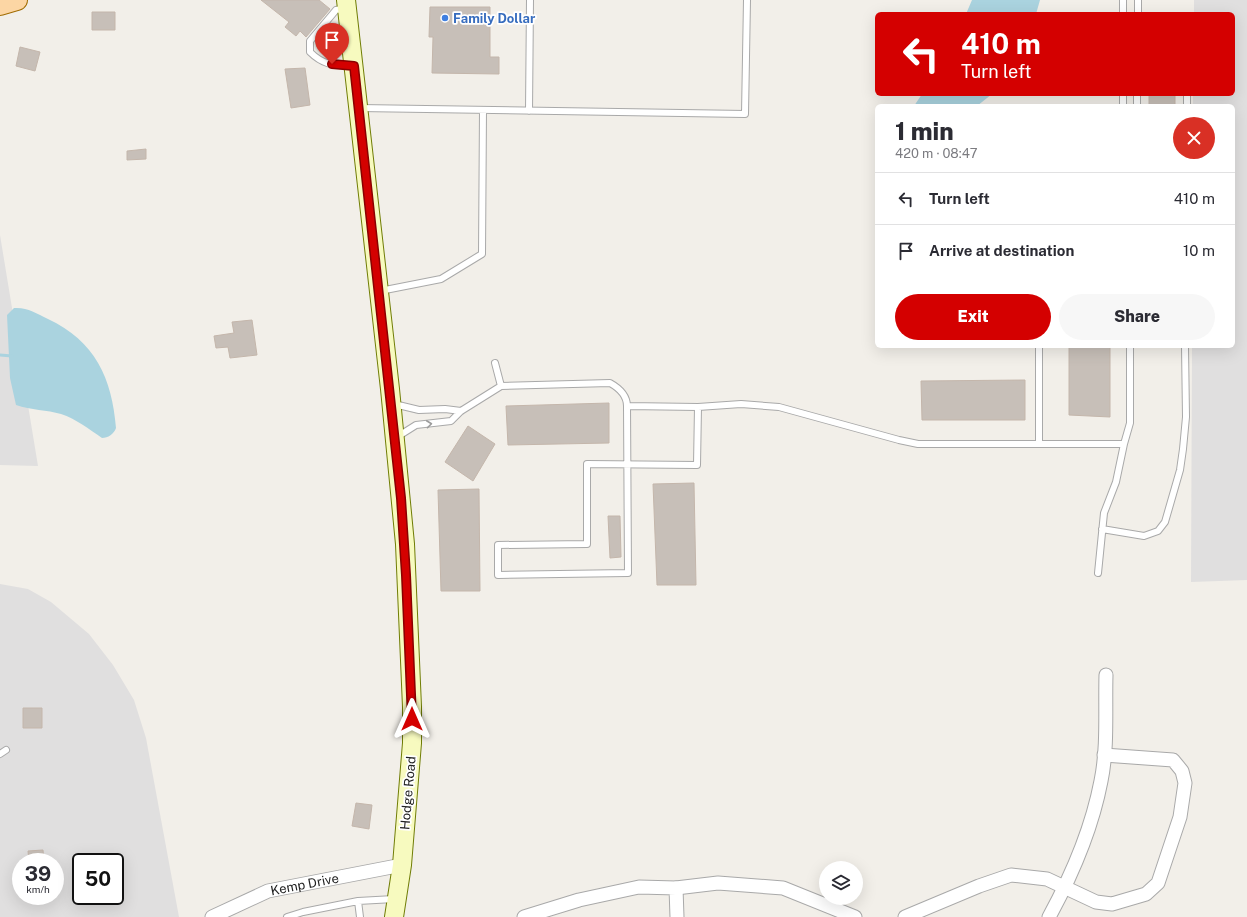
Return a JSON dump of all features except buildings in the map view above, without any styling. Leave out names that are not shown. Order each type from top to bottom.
[{"type":"main road","points":[[0,5],[17,0]]},
{"type":"main road","name":"Hodge Road","points":[[347,4],[360,108],[392,403],[405,544],[412,707],[411,748],[402,864],[394,917]]},
{"type":"street","points":[[1050,917],[1064,888],[1092,817],[1101,780],[1104,755],[1106,675]]},
{"type":"street","points":[[905,917],[979,886],[1011,875],[1046,879],[1096,902],[1112,904],[1146,894],[1158,883],[1180,817],[1184,783],[1182,771],[1173,760],[1104,755]]},
{"type":"street","name":"Kemp Drive","points":[[212,917],[268,891],[402,864]]},
{"type":"street","points":[[524,917],[579,900],[639,887],[676,888],[718,883],[784,888],[856,917]]},
{"type":"street","points":[[676,888],[678,917]]},
{"type":"lane","points":[[529,111],[530,0]]},
{"type":"lane","points":[[360,108],[745,114],[747,0]]},
{"type":"lane","points":[[1123,0],[1123,12]]},
{"type":"lane","points":[[1138,0],[1138,12]]},
{"type":"lane","points":[[347,4],[336,10],[310,41],[310,52],[319,61],[354,66]]},
{"type":"lane","points":[[379,292],[441,279],[482,254],[483,110]]},
{"type":"lane","points":[[1039,348],[1039,443]]},
{"type":"lane","points":[[1098,573],[1104,513],[1116,482],[1130,423],[1130,348]]},
{"type":"lane","points":[[1102,529],[1144,536],[1158,531],[1166,522],[1180,470],[1183,449],[1186,417],[1185,348]]},
{"type":"lane","points":[[495,363],[501,386]]},
{"type":"lane","points":[[395,438],[416,425],[451,421],[461,411],[501,386],[610,384],[617,387],[627,399],[627,465],[628,573],[498,575],[498,545],[587,544],[587,464],[627,465],[697,465],[698,407]]},
{"type":"lane","points":[[392,403],[419,410],[445,409],[461,411]]},
{"type":"lane","points":[[627,406],[698,407],[741,404],[779,407],[918,444],[1124,444]]},
{"type":"lane","points":[[0,754],[6,750]]},
{"type":"lane","points":[[287,917],[303,912],[358,901],[397,899]]},
{"type":"lane","points":[[358,901],[360,917]]},
{"type":"shaded area","points":[[1194,0],[1247,0],[1247,580],[1191,582],[1192,348],[1235,348],[1235,104],[1193,104],[1193,96],[1235,96],[1235,12],[1194,12]]},
{"type":"shaded area","points":[[0,235],[38,466],[0,465]]},
{"type":"shaded area","points":[[0,584],[28,589],[51,602],[89,634],[113,665],[134,700],[146,738],[179,917],[0,917]]},
{"type":"water","points":[[972,0],[1040,0],[1037,12],[967,12]]},
{"type":"water","points":[[921,96],[990,96],[980,104],[915,104]]},
{"type":"water","points":[[14,308],[23,308],[48,319],[78,338],[89,350],[105,377],[110,393],[116,428],[114,432],[102,438],[82,424],[67,416],[16,405],[10,378],[7,315]]},
{"type":"waterway","points":[[0,355],[12,356]]},
{"type":"place","name":"Family Dollar","points":[[445,18]]},
{"type":"route","points":[[332,64],[354,66],[360,108],[405,544],[412,719]]}]
